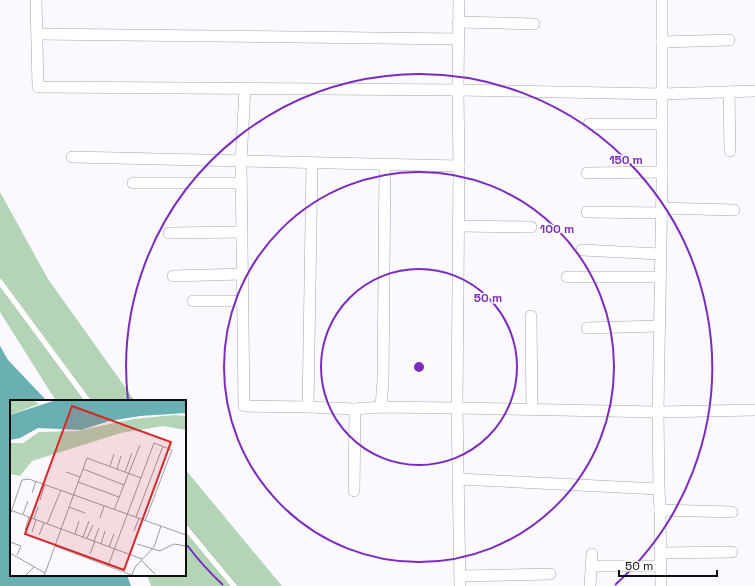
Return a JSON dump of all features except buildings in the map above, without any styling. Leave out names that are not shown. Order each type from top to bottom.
[{"type":"street","points":[[36,0],[38,87],[458,90],[662,94],[755,92]]},
{"type":"street","points":[[459,0],[457,408],[460,581],[550,574]]},
{"type":"street","points":[[661,586],[658,412],[662,172],[662,0]]},
{"type":"street","points":[[458,22],[534,24]]},
{"type":"street","points":[[37,34],[458,39]]},
{"type":"street","points":[[662,42],[729,40]]},
{"type":"street","points":[[244,89],[241,161],[244,406],[355,409],[381,407],[658,412],[755,410]]},
{"type":"street","points":[[729,92],[730,151]]},
{"type":"street","points":[[589,124],[662,124]]},
{"type":"street","points":[[72,157],[459,166]]},
{"type":"street","points":[[308,407],[312,162]]},
{"type":"street","points":[[381,407],[383,381],[385,164]]},
{"type":"street","points":[[587,173],[662,172]]},
{"type":"street","points":[[133,183],[241,183]]},
{"type":"street","points":[[587,212],[734,210]]},
{"type":"street","points":[[459,226],[531,227]]},
{"type":"street","points":[[169,233],[242,232]]},
{"type":"street","points":[[582,250],[660,254]]},
{"type":"street","points":[[173,276],[242,274]]},
{"type":"street","points":[[567,277],[660,278]]},
{"type":"street","points":[[193,301],[242,301]]},
{"type":"street","points":[[531,316],[532,409]]},
{"type":"street","points":[[587,328],[659,326]]},
{"type":"street","points":[[354,491],[355,409]]},
{"type":"street","points":[[458,479],[659,489]]},
{"type":"street","points":[[660,510],[732,512]]},
{"type":"street","points":[[661,553],[732,552]]},
{"type":"street","points":[[590,586],[592,554]]},
{"type":"street","points":[[591,566],[661,566]]},
{"type":"lane","points":[[0,282],[87,400]]},
{"type":"lane","points":[[186,528],[234,586]]},
{"type":"green space","points":[[0,192],[48,279],[134,400],[55,400],[0,312]]},
{"type":"green space","points":[[186,470],[282,586],[151,586],[147,576],[186,576]]},
{"type":"water","points":[[0,346],[8,360],[46,400],[10,400],[10,576],[127,576],[131,586],[0,586]]}]
